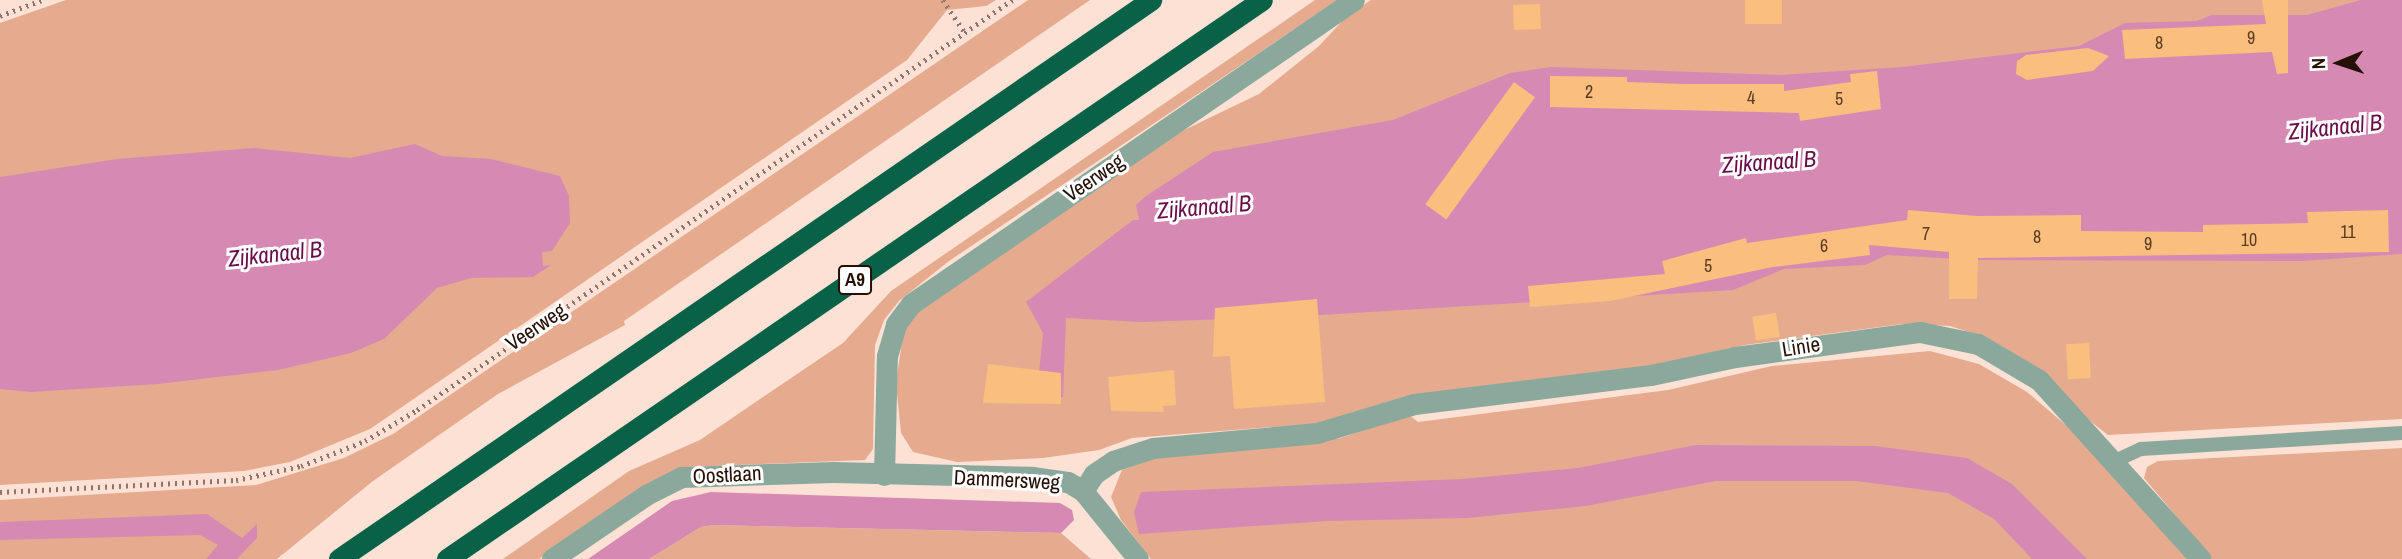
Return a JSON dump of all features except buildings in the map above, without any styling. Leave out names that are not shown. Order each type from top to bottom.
[{"type":"highway","points":[[338,559],[1151,0]]},
{"type":"highway","name":"A9","points":[[447,559],[1262,0]]},
{"type":"street","name":"Veerweg","points":[[884,475],[887,356],[896,324],[911,304],[1354,0]]},
{"type":"street","name":"Linie","points":[[1083,491],[1094,474],[1113,461],[1153,448],[1317,433],[1414,404],[1632,378],[1735,357],[1920,332],[1966,339],[2025,369],[2115,461],[2201,559]]},
{"type":"street","name":"Oostlaan","points":[[552,559],[646,495],[681,477],[723,473],[884,475]]},
{"type":"street","name":"Dammersweg","points":[[884,475],[1051,478],[1083,491],[1138,559]]},
{"type":"lane","points":[[2115,461],[2141,449],[2402,433]]},
{"type":"path","points":[[0,16],[41,0]]},
{"type":"path","points":[[943,0],[964,31]]},
{"type":"path","name":"Veerweg","points":[[0,492],[236,480],[301,466],[365,441],[720,203],[1012,0]]},
{"type":"shaded area","points":[[66,0],[996,0],[986,6],[947,10],[907,60],[370,429],[290,462],[244,471],[0,485],[0,23]]},
{"type":"shaded area","points":[[1028,0],[1090,0],[624,321],[625,325],[498,394],[373,481],[277,559],[0,559],[0,500],[256,485],[344,458],[393,434]]},
{"type":"shaded area","points":[[1315,0],[1338,0],[949,261],[899,301],[884,320],[875,345],[873,449],[865,460],[687,467],[652,482],[539,559],[503,559],[629,471],[700,440],[843,343],[891,291]]},
{"type":"shaded area","points":[[1371,0],[2402,0],[2402,419],[2108,435],[1981,336],[1950,326],[1902,324],[1745,345],[1651,366],[1325,423],[1132,438],[1099,450],[1043,458],[957,462],[913,452],[901,433],[896,383],[904,328],[915,312],[1182,131],[1259,94],[1319,46],[1349,14]]},
{"type":"shaded area","points":[[1930,351],[1979,364],[2027,392],[2074,432],[2190,559],[1151,559],[1121,520],[1111,497],[1122,470],[1153,459],[1341,438],[1409,415],[1418,422],[1668,390],[1772,366]]},
{"type":"shaded area","points":[[2402,448],[2402,559],[2212,559],[2144,478],[2147,467],[2158,461]]},
{"type":"shaded area","points":[[713,525],[1061,533],[1091,559],[649,559],[701,527]]},
{"type":"water","name":"Zijkanaal B","points":[[2361,0],[2402,0],[2402,254],[2302,261],[1979,260],[1887,255],[1865,265],[1784,269],[1733,290],[1288,317],[1141,322],[1066,318],[1063,397],[1044,398],[1039,373],[1043,333],[1026,302],[1133,220],[1139,220],[1136,205],[1146,196],[1213,152],[1393,120],[1510,73],[1551,67],[1780,75],[1902,67],[2079,46],[2125,23],[2197,21],[2212,15],[2307,15]]},
{"type":"water","name":"Zijkanaal B","points":[[415,144],[442,156],[491,159],[560,176],[569,196],[570,223],[552,251],[542,252],[543,266],[551,265],[533,277],[471,278],[437,288],[384,339],[351,353],[278,370],[158,384],[31,392],[0,389],[0,177],[117,159],[254,148],[350,158]]},
{"type":"water","points":[[1696,445],[1875,446],[1967,458],[2012,484],[2087,559],[2032,559],[1994,519],[1948,493],[1856,481],[1716,481],[1586,506],[1468,518],[1327,521],[1139,534],[1134,512],[1141,492],[1462,479],[1578,468]]},
{"type":"water","points":[[711,492],[1060,503],[1072,510],[1074,520],[1061,533],[713,525],[701,527],[649,559],[588,559],[672,501]]},
{"type":"water","points":[[207,514],[242,538],[257,524],[257,538],[237,559],[206,559],[218,545],[200,535],[0,540],[0,522]]}]
